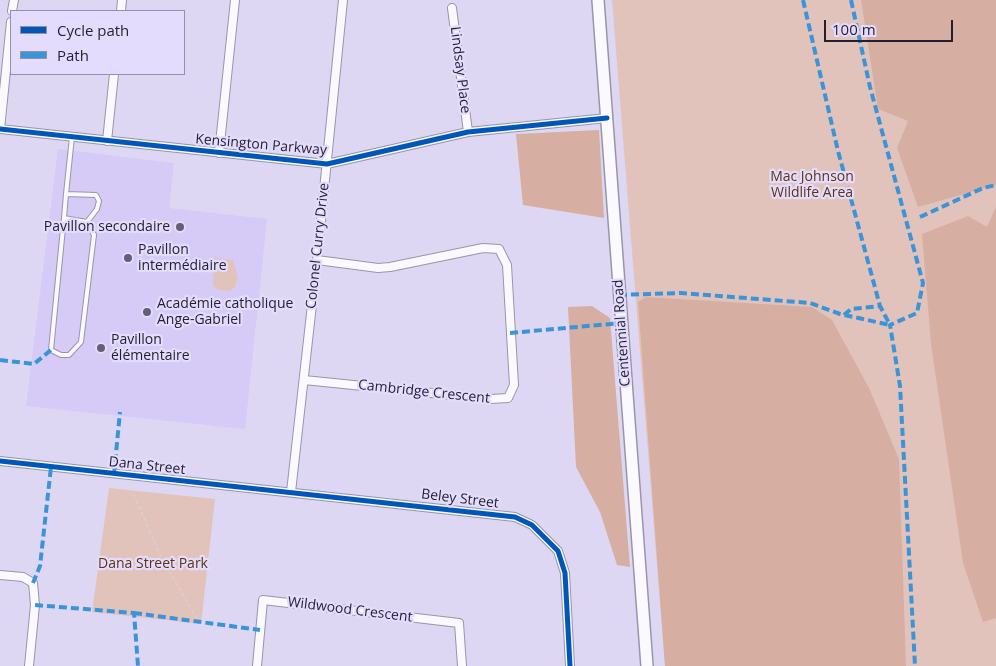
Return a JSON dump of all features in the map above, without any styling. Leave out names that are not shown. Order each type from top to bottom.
[{"type":"main road","name":"Centennial Road","points":[[598,0],[647,666]]},
{"type":"street","points":[[219,152],[235,0]]},
{"type":"street","name":"Colonel Curry Drive","points":[[291,492],[343,0]]},
{"type":"street","name":"Lindsay Place","points":[[452,8],[468,132]]},
{"type":"street","points":[[0,129],[10,32]]},
{"type":"street","points":[[107,141],[114,75]]},
{"type":"street","name":"Kensington Parkway","points":[[0,129],[327,164],[468,132],[608,118]]},
{"type":"street","name":"Cambridge Crescent","points":[[304,380],[491,400],[508,398],[514,385],[507,265],[504,256],[499,250],[484,248],[384,268],[317,260]]},
{"type":"street","name":"Dana Street","points":[[0,461],[291,492]]},
{"type":"street","name":"Beley Street","points":[[291,492],[486,513],[515,517],[532,525],[558,550],[565,573],[570,666]]},
{"type":"street","points":[[0,574],[23,577],[33,583],[35,605],[29,666]]},
{"type":"street","name":"Wildwood Crescent","points":[[257,666],[263,600],[460,623],[462,666]]},
{"type":"lane","points":[[72,137],[51,350],[61,356],[69,355],[81,342],[94,235],[87,222]]},
{"type":"lane","points":[[66,194],[96,195],[99,201],[97,209],[87,222]]},
{"type":"lane","points":[[64,218],[87,222]]},
{"type":"path","points":[[125,475],[162,559],[199,622]]},
{"type":"shaded area","points":[[861,0],[996,0],[996,185],[918,207],[897,148],[908,121],[878,109]]},
{"type":"shaded area","points":[[599,130],[604,218],[523,205],[516,134]]},
{"type":"shaded area","name":"Académie catholique Ange-Gabriel","points":[[58,149],[174,163],[169,208],[267,219],[245,429],[26,406]]},
{"type":"shaded area","points":[[996,207],[996,618],[983,622],[963,563],[931,344],[922,234],[968,216],[987,227]]},
{"type":"shaded area","points":[[646,297],[812,307],[832,320],[869,388],[899,459],[906,666],[665,666],[638,302]]},
{"type":"shaded area","points":[[592,306],[610,318],[630,567],[617,565],[600,512],[576,467],[568,307]]},
{"type":"green space","name":"Mac Johnson Wildlife Area","points":[[612,0],[996,0],[996,666],[665,666]]},
{"type":"green space","points":[[214,258],[233,260],[238,278],[234,288],[229,291],[219,290],[213,286]]},
{"type":"green space","name":"Dana Street Park","points":[[109,488],[215,499],[201,624],[92,612]]},
{"type":"marked path","points":[[803,0],[838,151],[880,306]]},
{"type":"marked path","points":[[851,0],[870,87],[923,283],[917,313],[890,325],[900,386],[915,666]]},
{"type":"marked path","points":[[920,217],[983,188],[996,185]]},
{"type":"marked path","points":[[619,295],[681,293],[810,303],[840,314],[890,325]]},
{"type":"marked path","points":[[844,315],[851,309],[880,306],[890,325]]},
{"type":"marked path","points":[[510,333],[621,323]]},
{"type":"marked path","points":[[0,360],[34,364],[51,350]]},
{"type":"marked path","points":[[114,474],[120,412]]},
{"type":"marked path","points":[[33,583],[40,566],[51,467]]},
{"type":"marked path","points":[[35,605],[134,613],[138,666]]},
{"type":"marked path","points":[[134,613],[260,630]]},
{"type":"cycle path","points":[[0,129],[327,164],[468,132],[607,118]]},
{"type":"cycle path","points":[[0,461],[515,517],[532,525],[558,551],[565,573],[570,666]]},
{"type":"place","name":"Pavillon secondaire","points":[[180,227]]},
{"type":"place","name":"Pavillon intermédiaire","points":[[128,258]]},
{"type":"place","name":"Académie catholique Ange-Gabriel","points":[[147,312]]},
{"type":"place","name":"Pavillon élémentaire","points":[[101,348]]}]
